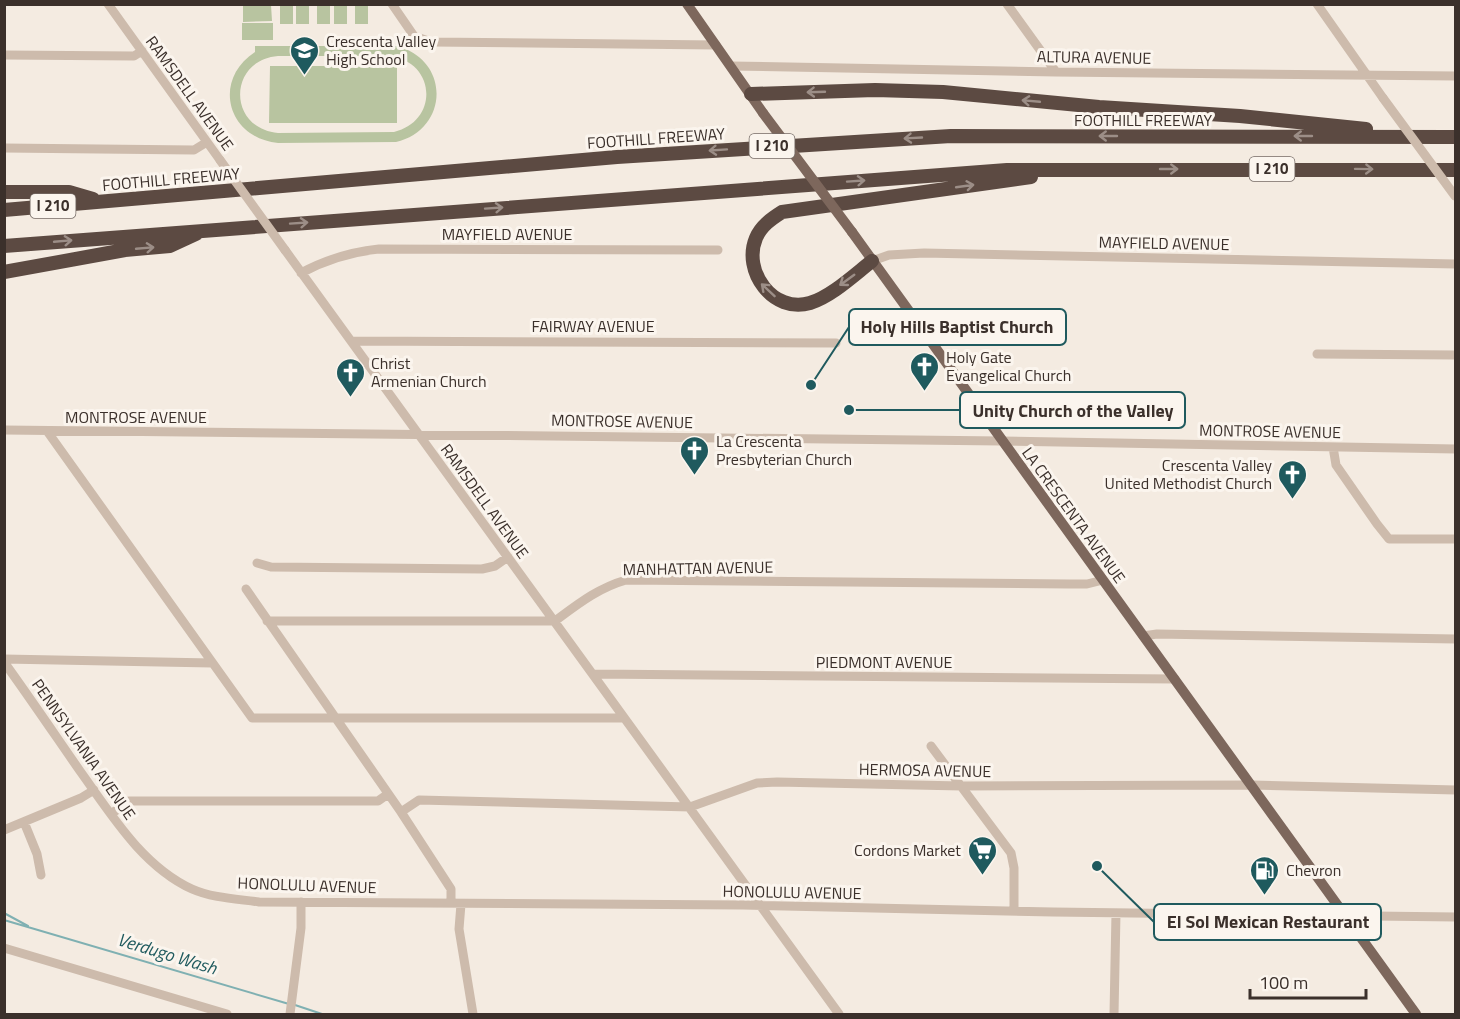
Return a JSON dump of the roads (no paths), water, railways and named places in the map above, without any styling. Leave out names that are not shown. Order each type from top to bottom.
[{"type":"highway","points":[[751,94],[875,90],[943,92],[1099,107],[1240,116],[1450,137]]},
{"type":"highway","name":"FOOTHILL FREEWAY","points":[[4,210],[617,157],[951,136],[1450,137]]},
{"type":"highway","points":[[872,261],[821,298],[808,304],[793,304],[782,300],[762,286],[756,275],[753,252],[756,238],[762,229],[782,212],[1089,169]]},
{"type":"highway","name":"I 210","points":[[4,246],[995,171],[1455,170]]},
{"type":"highway","points":[[4,192],[69,192],[101,202]]},
{"type":"highway","points":[[4,272],[125,250],[170,246],[204,230]]},
{"type":"main road","name":"LA CRESCENTA AVENUE","points":[[687,4],[1416,1014]]},
{"type":"street","name":"RAMSDELL AVENUE","points":[[108,4],[839,1014]]},
{"type":"street","points":[[392,4],[414,36],[431,42],[716,45]]},
{"type":"street","points":[[1007,4],[1056,72]]},
{"type":"street","points":[[1317,4],[1455,196]]},
{"type":"street","points":[[4,55],[134,56],[142,51]]},
{"type":"street","name":"ALTURA AVENUE","points":[[731,66],[1455,76]]},
{"type":"street","points":[[4,148],[194,150],[207,142]]},
{"type":"street","name":"MAYFIELD AVENUE","points":[[301,273],[352,252],[379,249],[718,250]]},
{"type":"street","name":"MAYFIELD AVENUE","points":[[872,261],[889,255],[924,253],[1455,264]]},
{"type":"street","name":"FAIRWAY AVENUE","points":[[351,341],[836,343]]},
{"type":"street","points":[[1317,354],[1455,354]]},
{"type":"street","name":"MONTROSE AVENUE","points":[[4,430],[417,433],[1455,449]]},
{"type":"street","points":[[47,431],[252,718],[624,718]]},
{"type":"street","points":[[1333,447],[1336,465],[1389,539],[1455,539]]},
{"type":"street","points":[[257,563],[271,567],[472,569],[495,566],[508,557]]},
{"type":"street","name":"MANHATTAN AVENUE","points":[[555,621],[592,594],[609,585],[626,580],[1078,584],[1103,580]]},
{"type":"street","points":[[246,589],[402,812],[451,889],[456,903],[473,1014]]},
{"type":"street","points":[[267,621],[555,621]]},
{"type":"street","points":[[1143,636],[1157,634],[1455,639]]},
{"type":"street","points":[[4,660],[212,663]]},
{"type":"street","name":"PENNSYLVANIA AVENUE","points":[[4,660],[111,814],[141,853]]},
{"type":"street","name":"PIEDMONT AVENUE","points":[[593,674],[1175,679]]},
{"type":"street","points":[[931,746],[1011,853],[1014,868],[1014,911]]},
{"type":"street","name":"HERMOSA AVENUE","points":[[402,812],[418,800],[690,807],[764,782],[961,786],[1251,784],[1455,790]]},
{"type":"street","points":[[4,830],[81,798],[94,790]]},
{"type":"street","points":[[111,814],[129,801],[378,801],[388,794]]},
{"type":"street","points":[[24,822],[37,854],[41,875]]},
{"type":"street","name":"HONOLULU AVENUE","points":[[141,853],[193,890],[260,902],[760,906],[1116,913],[1455,916]]},
{"type":"street","points":[[290,1013],[301,928],[301,902]]},
{"type":"street","points":[[1114,1014],[1116,913]]},
{"type":"street","points":[[4,948],[227,1014]]},
{"type":"waterway","name":"Verdugo Wash","points":[[4,913],[28,926]]},
{"type":"waterway","name":"Verdugo Wash","points":[[4,920],[289,1004]]},
{"type":"waterway","name":"Verdugo Wash","points":[[295,1005],[322,1014]]},
{"type":"place","name":"Crescenta Valley High School","points":[[305,76]]},
{"type":"place","name":"Holy Hills Baptist Church","points":[[811,385]]},
{"type":"place","name":"Holy Gate Evangelical Church","points":[[925,392]]},
{"type":"place","name":"Christ Armenian Church","points":[[350,398]]},
{"type":"place","name":"Unity Church of the Valley","points":[[849,410]]},
{"type":"place","name":"La Crescenta Presbyterian Church","points":[[695,476]]},
{"type":"place","name":"Crescenta Valley United Methodist Church","points":[[1293,500]]},
{"type":"place","name":"El Sol Mexican Restaurant","points":[[1097,866]]},
{"type":"place","name":"Cordons Market","points":[[982,876]]},
{"type":"place","name":"Chevron","points":[[1265,896]]}]
